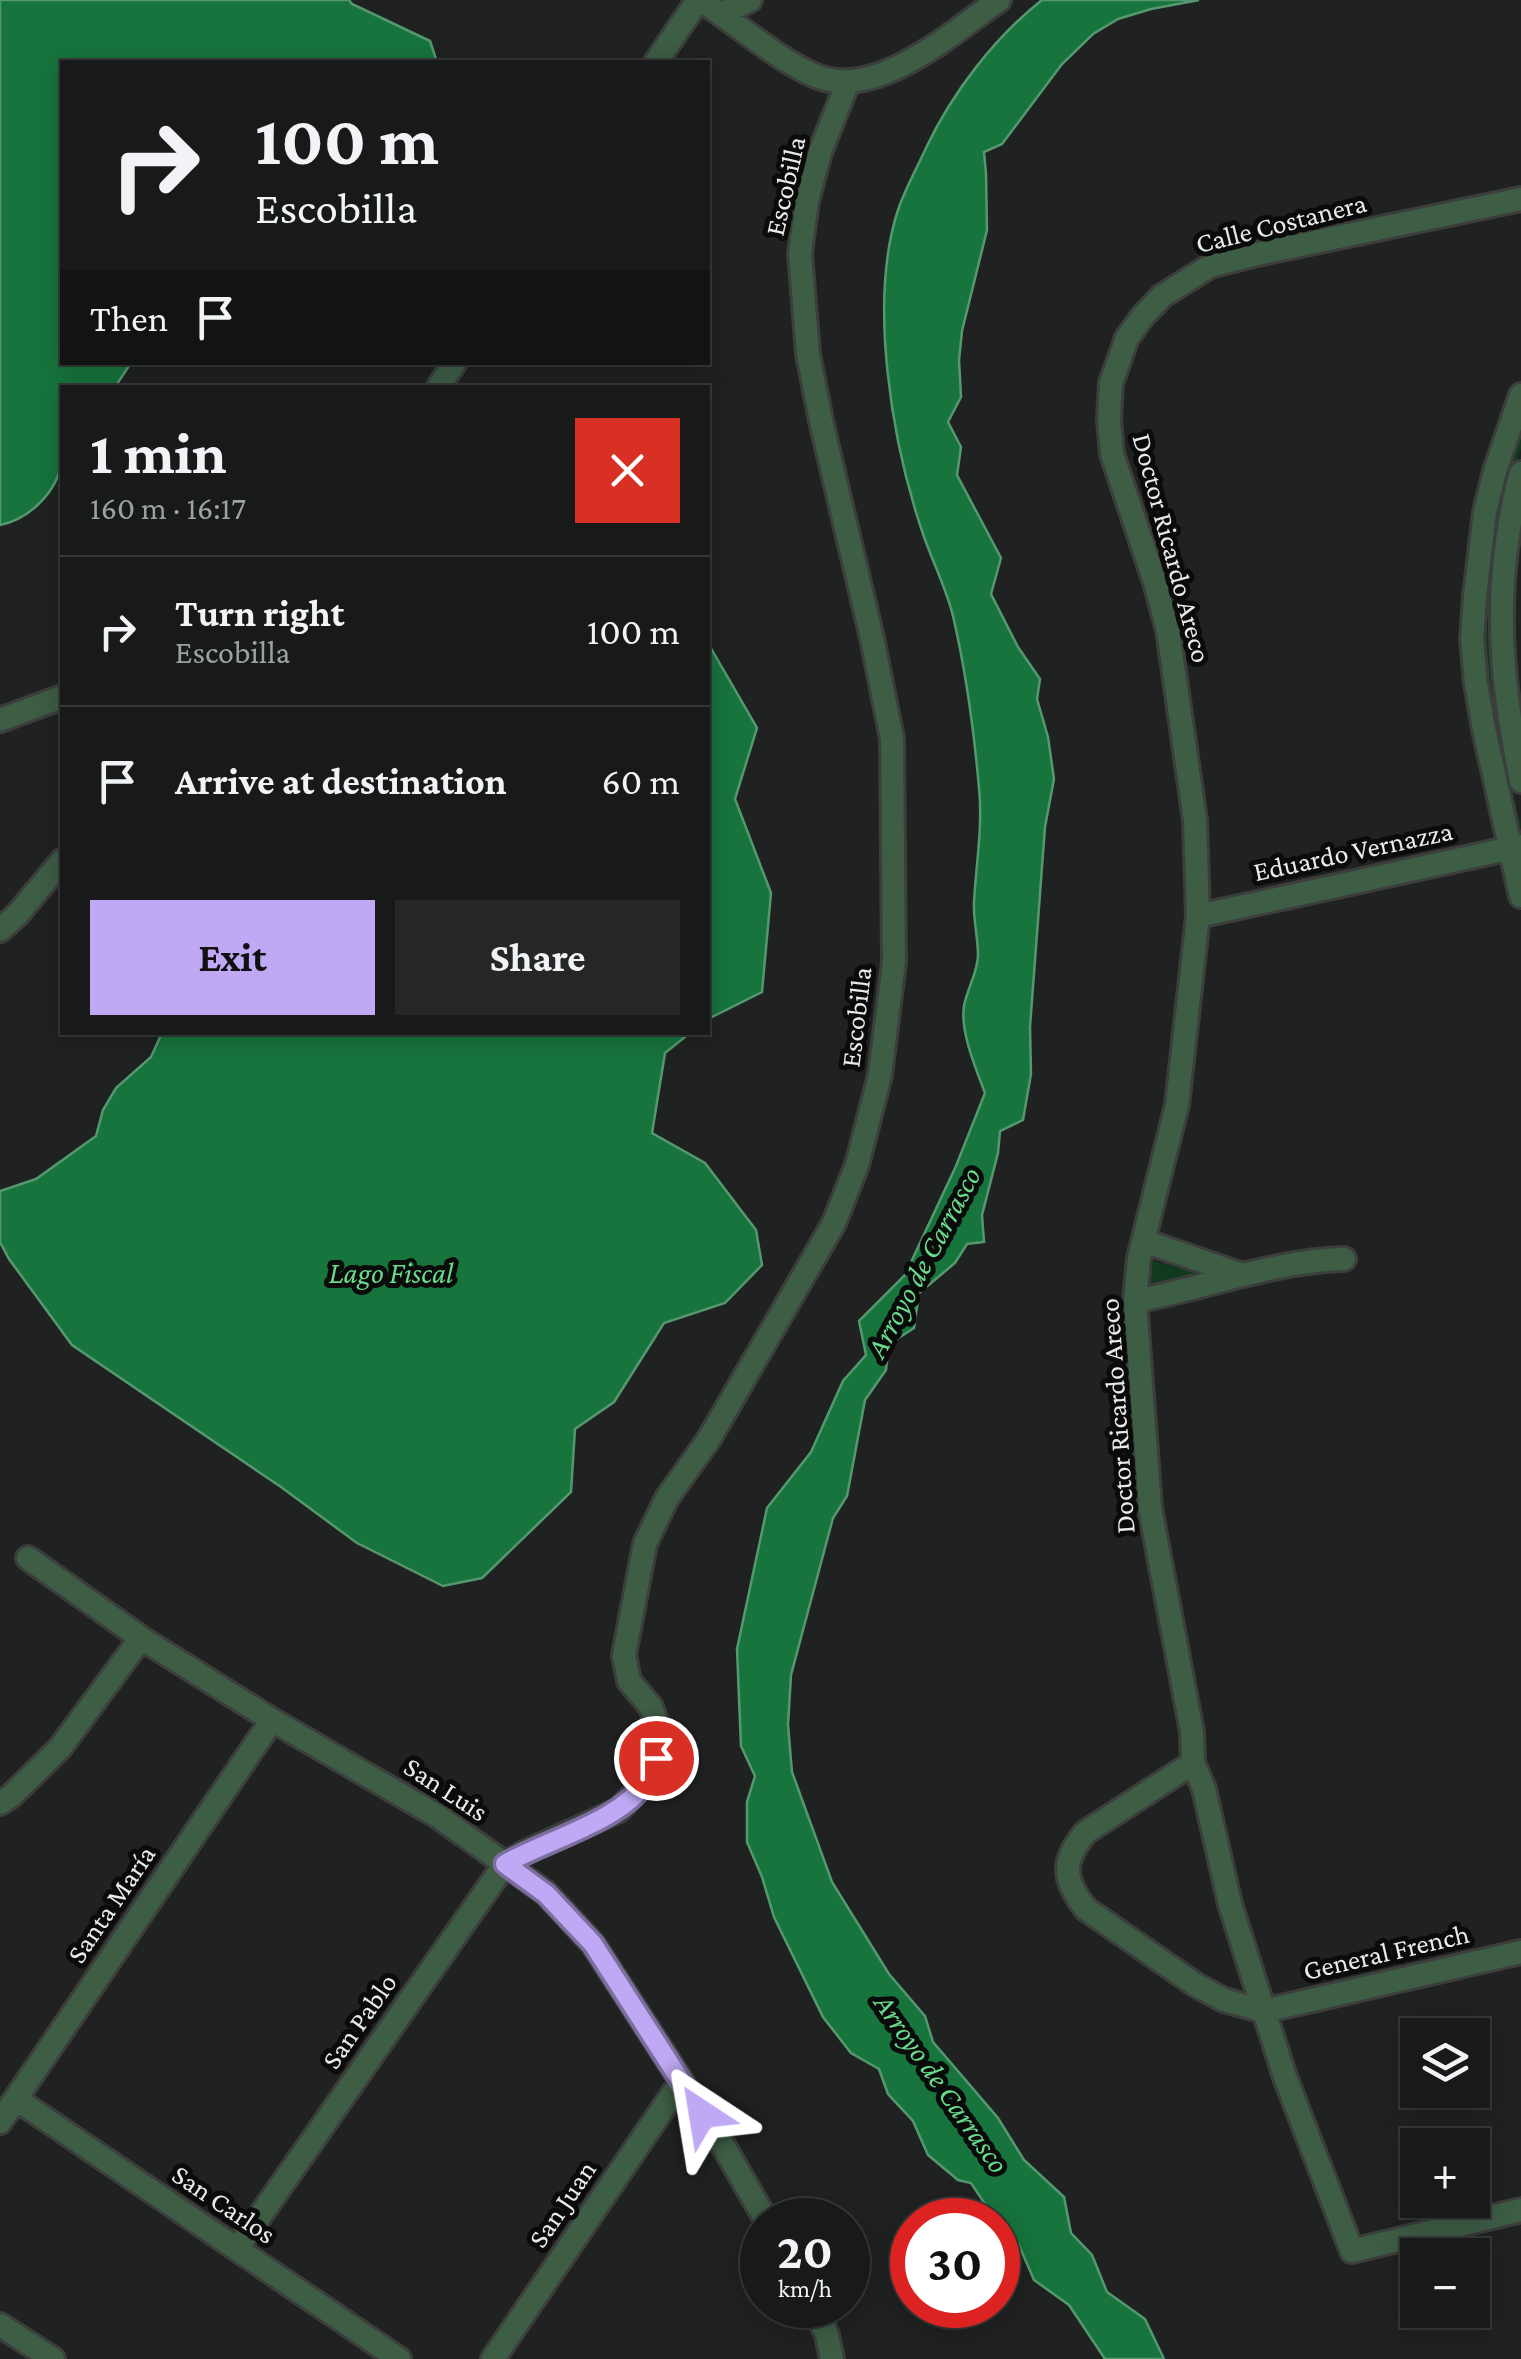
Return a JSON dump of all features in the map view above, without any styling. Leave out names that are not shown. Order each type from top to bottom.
[{"type":"street","points":[[657,60],[699,0],[820,78],[848,82],[866,79],[902,65],[1000,0]]},
{"type":"street","points":[[722,14],[750,0]]},
{"type":"street","name":"Escobilla","points":[[544,1844],[619,1810],[646,1782],[656,1758],[658,1726],[652,1707],[629,1680],[624,1654],[645,1544],[667,1498],[709,1438],[834,1223],[857,1166],[880,1075],[894,962],[892,739],[820,421],[808,354],[800,253],[807,200],[820,152],[848,82]]},
{"type":"street","name":"Calle Costanera","points":[[1110,383],[1128,338],[1142,316],[1162,296],[1210,266],[1521,198]]},
{"type":"street","name":"Doctor Ricardo Areco","points":[[1110,383],[1112,454],[1168,630],[1195,820],[1198,916],[1177,1104],[1137,1273],[1136,1301],[1150,1508],[1192,1732],[1193,1764],[1204,1789],[1230,1904],[1284,2078],[1352,2251],[1521,2210]]},
{"type":"street","points":[[1521,395],[1488,498],[1472,639],[1476,683],[1516,847],[1521,896]]},
{"type":"street","points":[[1521,473],[1511,514],[1511,603],[1501,644],[1521,781]]},
{"type":"street","points":[[1475,597],[1511,603]]},
{"type":"street","points":[[0,720],[60,698]]},
{"type":"street","name":"Eduardo Vernazza","points":[[1198,916],[1516,847]]},
{"type":"street","points":[[0,930],[60,862]]},
{"type":"street","points":[[1144,1240],[1242,1275]]},
{"type":"street","points":[[1136,1301],[1242,1275],[1344,1259]]},
{"type":"street","name":"San Luis","points":[[28,1558],[141,1638],[439,1817],[546,1894],[593,1944],[753,2198]]},
{"type":"street","points":[[0,1803],[60,1748],[141,1638]]},
{"type":"street","name":"Santa María","points":[[0,2122],[272,1720]]},
{"type":"street","points":[[1193,1764],[1086,1832],[1068,1861],[1068,1877],[1074,1894],[1086,1909],[1180,1974],[1224,2000],[1264,2011]]},
{"type":"street","name":"San Pablo","points":[[237,2249],[505,1864],[544,1844]]},
{"type":"street","name":"General French","points":[[1264,2011],[1521,1952]]},
{"type":"street","name":"San Juan","points":[[493,2359],[681,2082]]},
{"type":"street","name":"San Carlos","points":[[16,2099],[399,2359]]},
{"type":"street","points":[[0,2325],[53,2359]]},
{"type":"street","points":[[822,2328],[832,2359]]},
{"type":"shaded area","points":[[1521,420],[1521,449],[1492,582],[1487,584],[1493,517]]},
{"type":"shaded area","points":[[1486,629],[1491,634],[1504,758],[1521,825],[1516,830],[1489,718],[1482,634]]},
{"type":"shaded area","points":[[1153,1261],[1208,1276],[1149,1290]]},
{"type":"water","points":[[0,0],[349,0],[430,41],[436,60],[60,60],[60,365],[130,365],[116,385],[60,385],[60,466],[55,482],[32,510],[0,525]]},
{"type":"water","name":"Arroyo de Carrasco","points":[[1042,0],[1199,0],[1118,19],[1093,34],[1062,64],[1002,144],[984,152],[987,230],[962,331],[961,397],[948,422],[961,447],[957,475],[1001,558],[991,594],[1018,647],[1040,679],[1037,699],[1054,779],[1045,827],[1030,1027],[1031,1074],[1023,1120],[1000,1131],[982,1215],[984,1242],[967,1244],[955,1263],[919,1293],[914,1328],[889,1344],[886,1370],[865,1400],[847,1496],[833,1518],[791,1675],[788,1725],[792,1772],[832,1882],[889,1974],[925,2016],[933,2042],[998,2118],[1024,2160],[1064,2197],[1071,2233],[1092,2255],[1107,2292],[1145,2319],[1164,2359],[1105,2359],[1069,2305],[1034,2280],[1020,2248],[1020,2198],[981,2198],[971,2183],[958,2180],[928,2155],[913,2121],[888,2094],[879,2069],[851,2053],[823,2017],[774,1917],[747,1842],[747,1802],[755,1776],[741,1746],[737,1649],[767,1508],[811,1452],[843,1381],[866,1355],[859,1321],[905,1275],[985,1093],[963,1016],[978,955],[974,908],[980,802],[972,723],[953,616],[922,531],[901,456],[888,371],[885,286],[898,210],[936,127],[961,87]]},
{"type":"water","points":[[710,646],[757,728],[735,799],[771,893],[762,992],[710,1018]]},
{"type":"water","name":"Lago Fiscal","points":[[161,1035],[688,1035],[665,1053],[652,1133],[705,1163],[756,1230],[762,1265],[725,1303],[664,1323],[614,1402],[575,1429],[571,1492],[482,1578],[443,1586],[357,1543],[72,1345],[9,1259],[0,1242],[0,1191],[36,1179],[96,1136],[103,1110],[116,1088],[151,1057]]},
{"type":"route","points":[[656,1758],[646,1782],[619,1810],[505,1864],[546,1894],[593,1944],[702,2114]]}]
